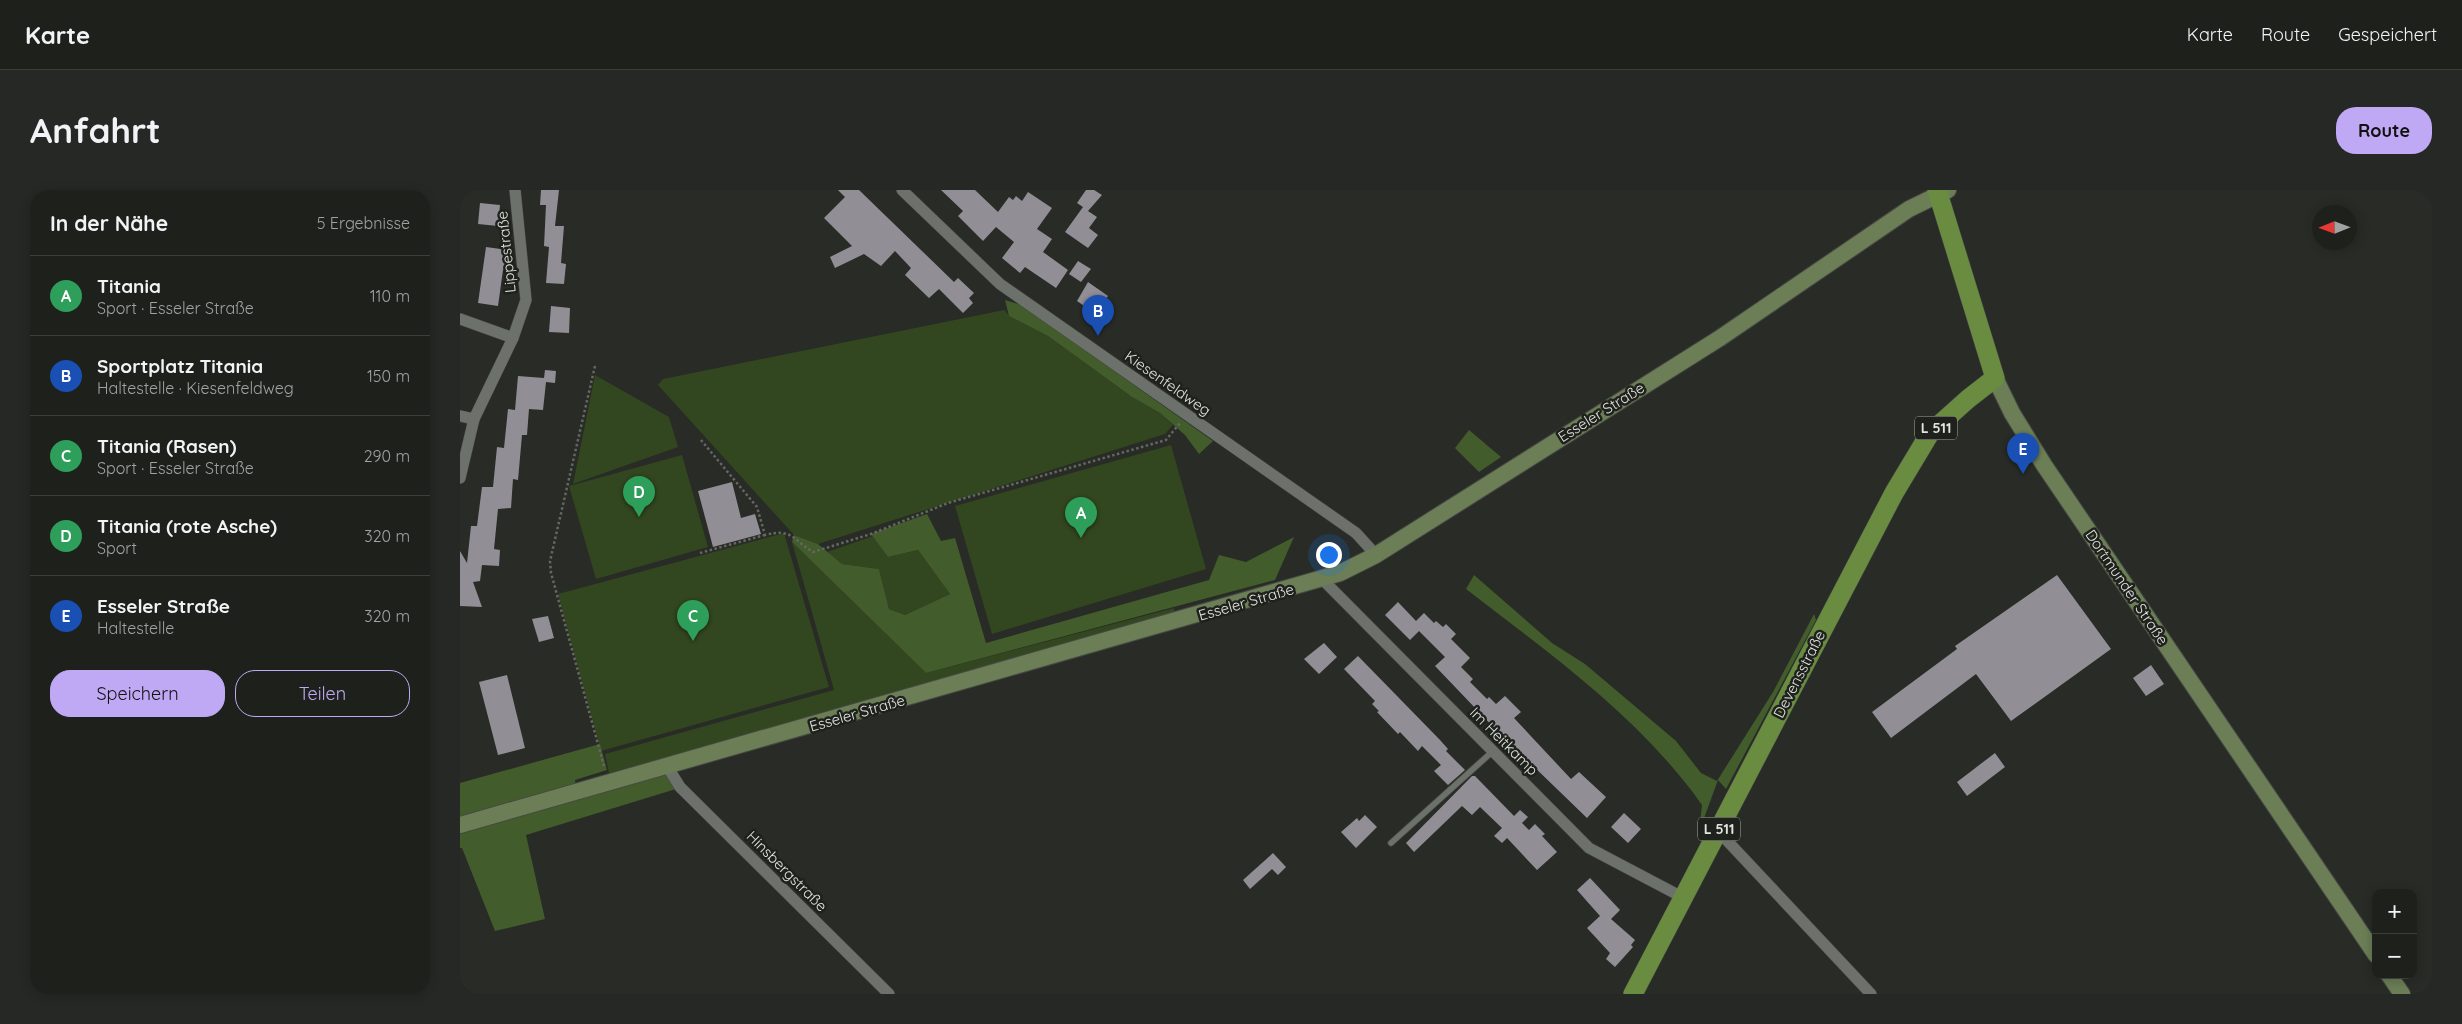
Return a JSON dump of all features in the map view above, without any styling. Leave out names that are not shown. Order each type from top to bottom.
[{"type":"main road","name":"Dortmunder Straße","points":[[1941,191],[1995,378],[2012,413],[2044,465],[2372,950]]},
{"type":"main road","name":"Esseler Straße","points":[[460,825],[1323,580],[1376,555],[1720,338],[1909,209],[1941,191]]},
{"type":"main road","name":"Devensstraße","points":[[1633,994],[1894,493],[1930,433],[1995,378]]},
{"type":"main road","points":[[2392,979],[2402,994]]},
{"type":"street","name":"Lippestraße","points":[[460,478],[474,419],[513,338],[526,300],[515,190]]},
{"type":"street","name":"Kiesenfeldweg","points":[[902,190],[1000,284],[1356,533],[1376,555]]},
{"type":"street","points":[[460,319],[513,338]]},
{"type":"street","points":[[460,416],[474,419]]},
{"type":"street","name":"Im Heitkamp","points":[[1323,580],[1589,848],[1682,898]]},
{"type":"street","name":"Hinsbergstraße","points":[[667,766],[680,787],[889,994]]},
{"type":"street","points":[[1718,832],[1871,994]]},
{"type":"lane","points":[[1391,843],[1493,751]]},
{"type":"path","points":[[595,366],[550,561],[551,573],[604,766]]},
{"type":"path","points":[[700,553],[781,531],[789,534],[813,552],[871,534],[948,503],[1166,440],[1187,415]]},
{"type":"path","points":[[701,440],[756,507],[765,535]]},
{"type":"green space","points":[[1005,300],[1021,305],[1213,441],[1199,454],[1185,435],[1160,413],[1132,397],[1048,336],[1009,316]]},
{"type":"green space","points":[[1004,310],[1010,316],[1048,336],[1132,397],[1160,413],[1173,425],[1165,434],[818,544],[794,535],[658,385],[663,379]]},
{"type":"green space","points":[[595,375],[669,417],[678,447],[573,484]]},
{"type":"green space","points":[[1469,430],[1501,457],[1479,472],[1455,448]]},
{"type":"green space","points":[[1171,445],[1206,569],[992,634],[955,506]]},
{"type":"green space","points":[[682,455],[708,547],[596,579],[569,486]]},
{"type":"green space","points":[[927,514],[941,541],[955,538],[986,643],[1209,580],[1219,555],[1246,562],[1294,537],[1275,580],[926,673],[792,542],[794,535],[818,544],[842,564],[879,569],[889,609],[905,615],[950,594],[918,550],[888,557],[871,534]]},
{"type":"green space","points":[[784,533],[829,687],[601,751],[558,594]]},
{"type":"green space","points":[[873,536],[888,557],[918,550],[950,594],[905,615],[889,609],[879,569],[842,564],[827,552]]},
{"type":"green space","points":[[792,542],[926,673],[1174,608],[1174,614],[965,675],[609,773],[605,754],[834,690]]},
{"type":"green space","points":[[1474,575],[1552,643],[1585,664],[1676,741],[1701,773],[1717,781],[1773,692],[1814,614],[1816,620],[1726,789],[1718,780],[1699,832],[1702,805],[1678,773],[1651,743],[1592,688],[1466,589]]},
{"type":"green space","points":[[600,744],[607,770],[575,780],[577,796],[665,772],[676,789],[526,835],[545,919],[495,931],[462,848],[460,848],[460,783]]},
{"type":"building","points":[[541,190],[559,190],[555,226],[564,226],[561,263],[566,264],[564,284],[546,283],[549,247],[544,246],[546,205],[540,205]]},
{"type":"building","points":[[838,190],[859,190],[954,282],[958,278],[974,293],[969,298],[973,303],[963,313],[939,289],[929,298],[905,275],[911,268],[895,251],[881,266],[864,254],[835,268],[830,257],[852,246],[824,218],[845,197]]},
{"type":"building","points":[[941,190],[975,190],[998,212],[1009,197],[1013,200],[1016,196],[1022,201],[1028,192],[1052,208],[1037,229],[1052,239],[1043,252],[1068,270],[1056,288],[1025,267],[1020,273],[1002,258],[1014,242],[996,227],[983,241],[958,216],[963,211]]},
{"type":"building","points":[[1086,190],[1094,190],[1102,195],[1088,211],[1097,217],[1089,228],[1098,235],[1088,248],[1065,232],[1083,207],[1077,203]]},
{"type":"building","points":[[480,203],[500,205],[498,226],[478,224]]},
{"type":"building","points":[[486,247],[508,250],[498,306],[478,303]]},
{"type":"building","points":[[1078,261],[1091,269],[1081,282],[1069,274]]},
{"type":"building","points":[[1088,282],[1108,296],[1096,314],[1077,301]]},
{"type":"building","points":[[551,306],[570,308],[569,333],[549,332]]},
{"type":"building","points":[[545,370],[556,371],[555,383],[546,382],[543,410],[529,409],[527,435],[522,435],[518,480],[513,479],[511,508],[498,509],[494,549],[500,550],[499,566],[482,565],[480,581],[473,582],[482,607],[460,606],[460,551],[467,563],[471,526],[477,526],[482,487],[493,487],[497,447],[504,448],[508,409],[515,410],[518,376],[544,378]]},
{"type":"building","points":[[732,482],[741,518],[755,514],[761,534],[713,547],[698,491]]},
{"type":"building","points":[[2057,575],[2111,649],[2011,721],[1976,674],[1891,738],[1872,712],[1957,649],[1955,646]]},
{"type":"building","points":[[1398,602],[1416,621],[1424,613],[1434,623],[1436,621],[1443,627],[1446,624],[1456,634],[1451,639],[1470,658],[1461,667],[1473,679],[1470,682],[1487,699],[1489,697],[1496,704],[1505,696],[1521,712],[1514,718],[1571,779],[1579,772],[1606,797],[1587,818],[1499,733],[1435,666],[1445,657],[1419,631],[1410,640],[1385,615]]},
{"type":"building","points":[[548,616],[554,638],[539,642],[532,619]]},
{"type":"building","points":[[1324,643],[1337,657],[1319,674],[1304,659]]},
{"type":"building","points":[[1358,656],[1440,740],[1448,749],[1446,751],[1465,770],[1448,785],[1434,771],[1441,765],[1422,746],[1418,751],[1400,732],[1398,734],[1377,712],[1379,711],[1372,704],[1375,701],[1344,669]]},
{"type":"building","points":[[2151,665],[2164,684],[2146,696],[2133,678]]},
{"type":"building","points":[[507,675],[525,748],[498,755],[479,682]]},
{"type":"building","points":[[1995,753],[2005,767],[1967,796],[1957,782]]},
{"type":"building","points":[[1472,776],[1475,776],[1514,816],[1520,810],[1528,817],[1522,823],[1529,830],[1535,824],[1545,834],[1542,836],[1557,852],[1537,870],[1507,838],[1502,843],[1494,836],[1502,828],[1480,807],[1472,815],[1462,806],[1414,852],[1406,843]]},
{"type":"building","points":[[1624,813],[1641,829],[1628,843],[1611,827]]},
{"type":"building","points":[[1365,815],[1377,827],[1356,848],[1341,832],[1357,818],[1359,821]]},
{"type":"building","points":[[1273,853],[1286,867],[1278,875],[1272,869],[1250,889],[1243,880]]},
{"type":"building","points":[[1590,878],[1620,910],[1611,919],[1635,940],[1631,945],[1633,947],[1615,967],[1606,959],[1610,953],[1587,928],[1600,916],[1577,890]]},
{"type":"place","name":"Sportplatz Titania","points":[[1098,336]]},
{"type":"place","name":"Esseler Straße","points":[[2023,474]]},
{"type":"place","name":"Titania (rote Asche)","points":[[639,517]]},
{"type":"place","name":"Titania","points":[[1081,538]]},
{"type":"place","name":"Titania (Rasen)","points":[[693,641]]}]
